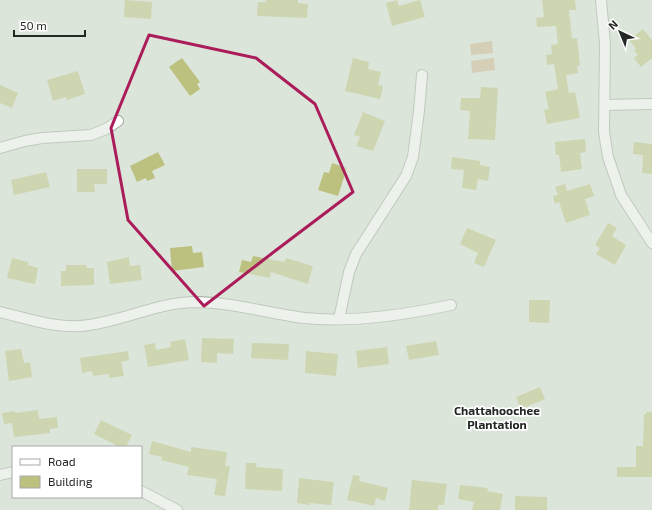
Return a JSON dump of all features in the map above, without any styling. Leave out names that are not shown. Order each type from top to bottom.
[{"type":"street","points":[[601,0],[605,44],[604,132],[608,157],[611,170],[621,195],[652,243]]},
{"type":"street","points":[[339,320],[349,272],[356,254],[406,176],[413,157],[422,75]]},
{"type":"street","points":[[605,105],[651,104]]},
{"type":"street","points":[[0,148],[42,138],[91,135],[106,129],[118,121]]},
{"type":"street","points":[[0,312],[44,323],[66,326],[89,326],[163,305],[192,302],[219,303],[304,318],[339,320],[377,317],[451,305]]},
{"type":"street","points":[[0,476],[12,472]]},
{"type":"street","points":[[142,492],[177,510]]},
{"type":"highlighted area","points":[[149,35],[256,58],[315,104],[353,192],[204,306],[128,220],[111,128]]},
{"type":"shaded area","points":[[492,41],[493,53],[471,55],[470,44]]},
{"type":"shaded area","points":[[494,58],[495,70],[472,73],[471,61]]},
{"type":"building","points":[[125,0],[152,2],[151,19],[124,17]]},
{"type":"building","points":[[266,0],[298,0],[298,3],[308,4],[307,18],[257,16],[258,2],[266,2]]},
{"type":"building","points":[[397,0],[399,6],[420,0],[425,17],[392,26],[386,3]]},
{"type":"building","points":[[542,0],[575,0],[576,10],[569,10],[572,39],[577,38],[580,65],[577,66],[578,73],[566,75],[569,93],[575,92],[580,118],[547,124],[544,110],[549,109],[545,92],[558,89],[554,64],[547,65],[546,55],[552,54],[551,45],[558,44],[556,26],[537,27],[536,18],[544,17]]},
{"type":"building","points":[[643,29],[652,40],[652,58],[641,67],[634,58],[638,55],[634,51],[636,49],[629,40]]},
{"type":"building","points":[[182,58],[200,82],[197,84],[200,89],[190,96],[169,67]]},
{"type":"building","points":[[353,58],[369,62],[368,69],[381,72],[378,85],[383,86],[380,99],[345,91]]},
{"type":"building","points":[[78,71],[85,94],[67,100],[66,97],[53,101],[47,80]]},
{"type":"building","points":[[0,85],[18,93],[12,108],[0,103]]},
{"type":"building","points":[[481,87],[498,88],[495,140],[468,139],[470,111],[460,110],[461,98],[480,98]]},
{"type":"building","points":[[363,112],[385,121],[373,151],[356,146],[360,137],[354,135]]},
{"type":"building","points":[[585,139],[586,152],[580,153],[582,169],[561,172],[559,155],[556,155],[555,142]]},
{"type":"building","points":[[634,142],[652,144],[652,174],[642,173],[643,155],[633,154]]},
{"type":"building","points":[[158,152],[165,165],[152,171],[155,178],[147,181],[146,178],[137,182],[130,166]]},
{"type":"building","points":[[452,157],[480,161],[480,165],[490,167],[488,181],[478,179],[476,190],[462,188],[464,170],[451,169]]},
{"type":"building","points":[[332,163],[347,168],[338,196],[318,190],[324,172],[329,173]]},
{"type":"building","points":[[77,169],[107,169],[107,184],[94,184],[95,192],[77,192]]},
{"type":"building","points":[[46,172],[50,187],[14,195],[11,180]]},
{"type":"building","points":[[565,184],[567,191],[590,184],[594,196],[585,199],[590,215],[566,223],[559,202],[555,204],[553,196],[558,195],[555,187]]},
{"type":"building","points":[[608,223],[617,228],[612,236],[626,245],[615,265],[596,254],[600,248],[595,245]]},
{"type":"building","points":[[467,228],[496,240],[484,267],[474,263],[478,253],[460,244]]},
{"type":"building","points":[[192,246],[193,253],[202,252],[204,267],[172,271],[170,248]]},
{"type":"building","points":[[253,256],[284,262],[286,258],[313,266],[308,284],[271,272],[270,278],[239,272],[242,260],[251,262]]},
{"type":"building","points":[[129,257],[130,266],[140,265],[142,280],[110,284],[107,262]]},
{"type":"building","points":[[12,258],[28,262],[28,265],[38,268],[35,284],[7,278]]},
{"type":"building","points":[[66,265],[86,265],[87,268],[94,268],[94,285],[61,286],[61,271],[66,271]]},
{"type":"building","points":[[529,300],[550,300],[549,323],[529,322]]},
{"type":"building","points":[[202,338],[234,339],[233,354],[217,353],[217,363],[201,362]]},
{"type":"building","points":[[185,339],[189,360],[148,367],[144,345],[155,343],[156,350],[171,347],[170,342]]},
{"type":"building","points":[[436,341],[439,355],[409,360],[406,346]]},
{"type":"building","points":[[252,343],[289,344],[288,360],[251,358]]},
{"type":"building","points":[[387,347],[389,364],[358,368],[356,351]]},
{"type":"building","points":[[21,349],[24,363],[30,362],[32,377],[9,381],[5,351]]},
{"type":"building","points":[[128,351],[129,360],[121,362],[124,376],[109,378],[109,374],[93,376],[92,371],[82,373],[80,358]]},
{"type":"building","points":[[306,351],[338,354],[336,376],[305,373]]},
{"type":"building","points":[[540,387],[545,399],[521,409],[516,397]]},
{"type":"building","points":[[38,410],[39,419],[57,417],[58,428],[50,429],[50,433],[14,437],[12,423],[4,424],[2,413]]},
{"type":"building","points":[[647,412],[652,412],[652,477],[617,477],[617,467],[636,467],[636,446],[643,446],[644,415]]},
{"type":"building","points":[[101,420],[132,435],[126,446],[118,446],[94,434]]},
{"type":"building","points":[[152,441],[191,452],[191,447],[227,452],[225,466],[230,466],[225,496],[214,495],[217,479],[187,475],[189,467],[161,460],[162,457],[149,454]]},
{"type":"building","points":[[246,463],[257,463],[256,467],[283,469],[282,491],[245,489]]},
{"type":"building","points":[[353,475],[360,476],[359,481],[388,488],[385,501],[376,498],[374,506],[347,500]]},
{"type":"building","points":[[299,478],[334,482],[331,505],[309,503],[309,505],[297,503]]},
{"type":"building","points":[[412,480],[447,484],[444,505],[438,505],[438,510],[409,510]]},
{"type":"building","points":[[460,485],[488,488],[487,491],[503,494],[500,510],[472,510],[474,502],[458,499]]},
{"type":"building","points":[[515,496],[547,497],[547,510],[515,510]]},
{"type":"district","name":"Chattahoochee Plantation","points":[[497,418]]}]
